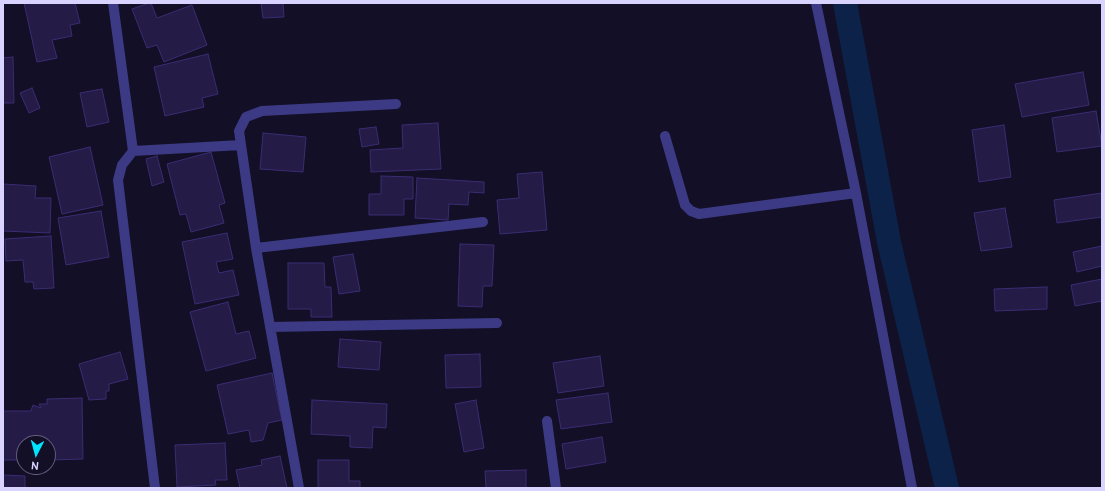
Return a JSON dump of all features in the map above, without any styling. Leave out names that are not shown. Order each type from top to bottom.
[{"type":"street","points":[[114,3],[132,151],[122,165],[118,180],[155,488]]},
{"type":"street","points":[[816,3],[856,194],[912,488]]},
{"type":"street","points":[[299,488],[256,248],[239,131],[246,117],[262,111],[396,104]]},
{"type":"street","points":[[665,136],[685,205],[692,211],[699,214],[856,194]]},
{"type":"street","points":[[132,151],[241,145]]},
{"type":"street","points":[[256,248],[483,222]]},
{"type":"street","points":[[270,327],[497,323]]},
{"type":"street","points":[[547,421],[556,488]]},
{"type":"building","points":[[24,3],[75,3],[80,23],[70,25],[72,36],[52,40],[57,58],[37,62]]},
{"type":"building","points":[[151,3],[157,18],[192,5],[207,45],[164,62],[157,45],[147,48],[132,9]]},
{"type":"building","points":[[261,3],[283,3],[284,17],[263,18]]},
{"type":"building","points":[[208,54],[218,94],[202,98],[204,107],[165,116],[154,67]]},
{"type":"building","points":[[13,57],[14,103],[3,103],[3,58]]},
{"type":"building","points":[[1083,72],[1089,105],[1022,117],[1015,84]]},
{"type":"building","points":[[32,88],[40,108],[29,113],[20,93]]},
{"type":"building","points":[[102,89],[109,122],[87,127],[80,93]]},
{"type":"building","points":[[1096,111],[1102,146],[1057,152],[1052,118]]},
{"type":"building","points":[[438,123],[441,169],[371,172],[370,150],[403,148],[402,125]]},
{"type":"building","points":[[1004,125],[1011,177],[979,182],[972,130]]},
{"type":"building","points":[[376,127],[379,144],[362,147],[359,129]]},
{"type":"building","points":[[263,133],[306,137],[303,172],[260,169]]},
{"type":"building","points":[[90,147],[103,205],[62,214],[49,157]]},
{"type":"building","points":[[211,152],[225,203],[219,205],[224,223],[191,232],[186,214],[180,215],[167,164]]},
{"type":"building","points":[[157,156],[164,182],[152,186],[146,159]]},
{"type":"building","points":[[542,172],[547,230],[500,234],[497,200],[519,198],[517,174]]},
{"type":"building","points":[[381,176],[413,177],[413,199],[404,199],[404,215],[369,215],[369,194],[381,194]]},
{"type":"building","points":[[417,178],[484,182],[484,193],[469,192],[468,205],[449,204],[448,220],[415,218]]},
{"type":"building","points":[[3,184],[36,186],[35,198],[51,198],[50,233],[3,231]]},
{"type":"building","points":[[1102,193],[1102,217],[1057,223],[1054,200]]},
{"type":"building","points":[[1005,208],[1012,247],[981,251],[974,213]]},
{"type":"building","points":[[101,211],[109,257],[66,265],[58,218]]},
{"type":"building","points":[[227,233],[233,259],[216,262],[219,273],[233,270],[239,295],[195,304],[182,242]]},
{"type":"building","points":[[51,236],[54,288],[34,289],[33,282],[25,282],[23,260],[6,261],[5,239]]},
{"type":"building","points":[[460,244],[494,245],[492,286],[483,286],[482,307],[458,306]]},
{"type":"building","points":[[1102,246],[1102,266],[1077,272],[1073,252]]},
{"type":"building","points":[[353,254],[360,291],[339,294],[333,257]]},
{"type":"building","points":[[288,263],[324,263],[325,287],[331,287],[332,317],[311,317],[311,309],[288,309]]},
{"type":"building","points":[[1102,279],[1102,301],[1075,306],[1071,285]]},
{"type":"building","points":[[1047,287],[1047,309],[995,311],[994,289]]},
{"type":"building","points":[[228,302],[236,334],[249,331],[256,358],[206,371],[190,312]]},
{"type":"building","points":[[340,339],[381,342],[379,370],[338,367]]},
{"type":"building","points":[[120,352],[128,379],[109,384],[109,391],[106,391],[106,399],[89,400],[79,364]]},
{"type":"building","points":[[480,354],[481,387],[446,388],[445,355]]},
{"type":"building","points":[[600,356],[604,386],[558,393],[553,363]]},
{"type":"building","points":[[272,373],[282,420],[268,423],[263,440],[251,442],[249,430],[228,434],[217,385]]},
{"type":"building","points":[[608,393],[612,422],[561,429],[556,400]]},
{"type":"building","points":[[82,398],[83,459],[56,460],[56,435],[16,435],[16,460],[3,460],[3,411],[31,411],[33,405],[41,408],[39,404],[47,404],[47,399]]},
{"type":"building","points":[[312,400],[387,404],[386,428],[373,427],[372,448],[350,447],[350,436],[311,434]]},
{"type":"building","points":[[476,400],[484,448],[464,452],[455,404]]},
{"type":"building","points":[[602,437],[606,462],[566,469],[562,444]]},
{"type":"building","points":[[225,443],[227,480],[215,480],[216,485],[177,487],[175,445]]},
{"type":"building","points":[[280,456],[287,488],[240,488],[236,470],[262,465],[261,460]]},
{"type":"building","points":[[318,460],[349,460],[349,481],[360,481],[360,488],[318,488]]},
{"type":"building","points":[[526,470],[526,488],[486,488],[485,471]]},
{"type":"building","points":[[3,475],[25,476],[25,488],[3,488]]},
{"type":"waterway","points":[[845,3],[889,242],[947,488]]}]
